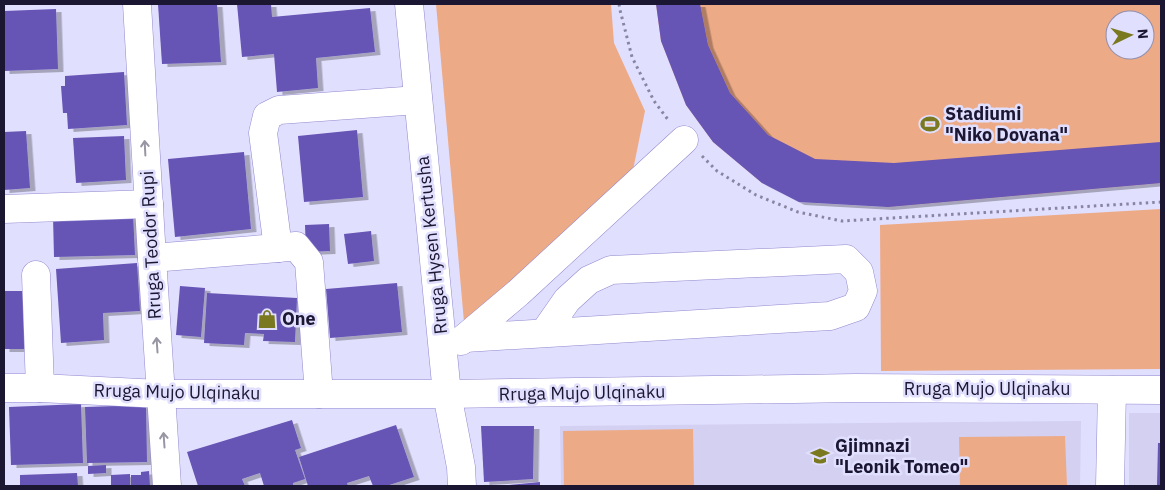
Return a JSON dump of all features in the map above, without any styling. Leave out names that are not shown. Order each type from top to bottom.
[{"type":"street","name":"Rruga Teodor Rupi","points":[[137,4],[167,486]]},
{"type":"street","name":"Rruga Hysen Kertusha","points":[[409,4],[418,100],[454,346],[447,394],[461,467],[462,486]]},
{"type":"street","points":[[278,248],[263,133],[267,116],[279,110],[418,100]]},
{"type":"street","points":[[454,346],[518,293],[684,140]]},
{"type":"street","points":[[4,209],[149,204]]},
{"type":"street","points":[[152,258],[296,246],[309,262],[319,394]]},
{"type":"street","points":[[454,346],[544,334],[830,316],[856,306],[863,291],[859,272],[846,259],[611,270],[589,280],[567,300],[544,334]]},
{"type":"street","points":[[36,275],[40,388]]},
{"type":"street","name":"Rruga Mujo Ulqinaku","points":[[4,388],[160,394],[447,394],[856,388],[1161,390]]},
{"type":"street","points":[[1110,486],[1112,390]]},
{"type":"path","points":[[842,221],[1161,202]]},
{"type":"shaded area","points":[[436,4],[611,4],[614,43],[645,111],[632,175],[464,322]]},
{"type":"shaded area","name":"Stadiumi \"Niko Dovana\"","points":[[656,4],[1161,4],[1161,183],[888,207],[762,183],[713,142],[686,105],[661,41]]},
{"type":"shaded area","points":[[1161,209],[1161,369],[881,371],[880,225]]},
{"type":"shaded area","points":[[1129,413],[1161,413],[1161,486],[1129,486]]},
{"type":"shaded area","name":"Gjimnazi \"Leonik Tomeo\"","points":[[1081,421],[1080,486],[561,486],[560,426]]},
{"type":"shaded area","points":[[693,429],[694,486],[564,486],[563,431]]},
{"type":"shaded area","points":[[1065,436],[1067,486],[960,486],[959,437]]},
{"type":"building","points":[[158,4],[217,4],[221,62],[162,64]]},
{"type":"building","points":[[237,4],[271,4],[272,17],[370,8],[375,52],[316,58],[318,88],[277,92],[274,54],[242,57]]},
{"type":"building","points":[[656,4],[700,4],[708,45],[730,93],[768,135],[815,159],[894,163],[1161,142],[1161,183],[888,207],[799,202],[762,183],[713,142],[686,105],[661,41]]},
{"type":"building","points":[[56,9],[58,69],[4,71],[4,11]]},
{"type":"building","points":[[124,72],[127,125],[68,129],[67,113],[63,113],[61,86],[65,86],[65,76]]},
{"type":"building","points":[[357,130],[363,197],[304,202],[298,136]]},
{"type":"building","points":[[26,131],[30,188],[4,190],[4,132]]},
{"type":"building","points":[[124,136],[126,180],[76,183],[73,138]]},
{"type":"building","points":[[244,152],[251,229],[175,237],[168,159]]},
{"type":"building","points":[[133,214],[135,255],[54,257],[53,216]]},
{"type":"building","points":[[329,224],[330,251],[306,252],[305,225]]},
{"type":"building","points":[[371,231],[374,261],[348,264],[344,234]]},
{"type":"building","points":[[137,263],[140,311],[103,313],[104,340],[61,343],[56,269]]},
{"type":"building","points":[[397,283],[402,332],[330,338],[326,289]]},
{"type":"building","points":[[180,286],[205,288],[201,337],[176,335]]},
{"type":"building","points":[[4,291],[25,291],[26,349],[4,349]]},
{"type":"building","points":[[207,293],[297,298],[295,342],[263,341],[264,334],[245,333],[244,345],[204,343]]},
{"type":"building","points":[[81,404],[83,463],[11,465],[9,407]]},
{"type":"building","points":[[146,405],[147,462],[87,463],[85,407]]},
{"type":"building","points":[[292,420],[301,448],[295,450],[305,479],[293,483],[293,486],[264,486],[260,473],[242,479],[245,486],[198,486],[187,452]]},
{"type":"building","points":[[396,425],[414,477],[386,486],[373,486],[369,476],[347,483],[348,486],[308,486],[299,457]]},
{"type":"building","points":[[481,426],[534,426],[533,479],[484,482]]},
{"type":"building","points":[[1158,443],[1161,443],[1161,486],[1157,486]]},
{"type":"building","points":[[106,465],[106,473],[88,474],[88,466]]},
{"type":"building","points":[[149,471],[150,486],[131,486],[131,475],[141,475],[141,472]]},
{"type":"building","points":[[77,473],[78,486],[20,486],[20,475]]},
{"type":"building","points":[[130,474],[130,486],[111,486],[111,475]]},
{"type":"building","points":[[540,482],[540,486],[509,485]]},
{"type":"place","name":"Stadiumi \"Niko Dovana\"","points":[[930,124]]},
{"type":"place","name":"One","points":[[267,319]]},
{"type":"place","name":"Gjimnazi \"Leonik Tomeo\"","points":[[820,456]]}]
